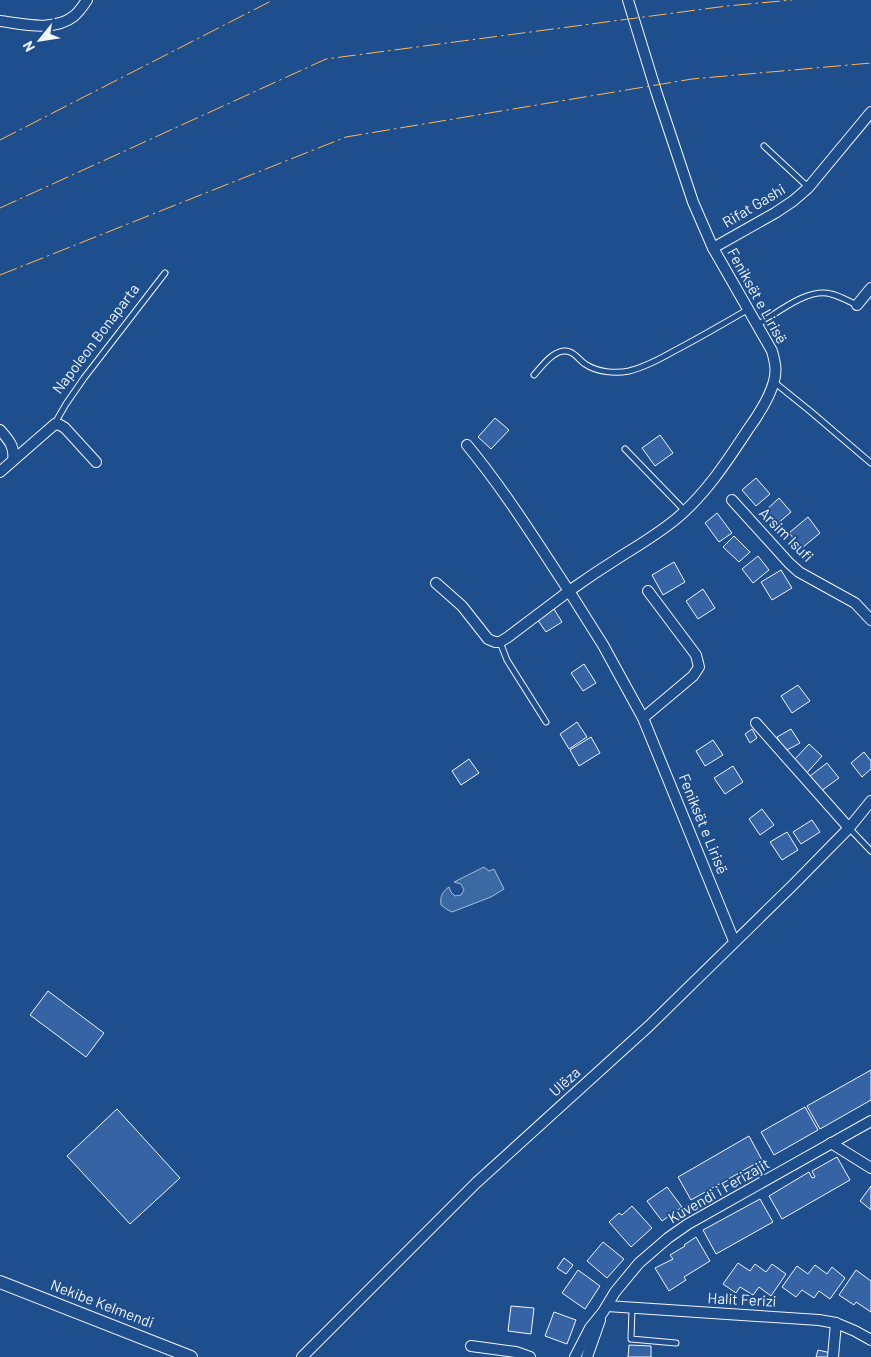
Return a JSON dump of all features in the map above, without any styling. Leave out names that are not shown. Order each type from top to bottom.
[{"type":"street","points":[[0,20],[46,25],[59,24],[74,16],[86,0]]},
{"type":"street","name":"Feniksët e Lirisë","points":[[569,591],[659,532],[705,490],[738,445],[765,402],[774,382],[776,363],[772,351],[713,248],[693,202],[628,0]]},
{"type":"street","name":"Rifat Gashi","points":[[713,248],[793,201],[808,188],[871,112]]},
{"type":"street","points":[[862,123],[871,131]]},
{"type":"street","points":[[857,305],[871,288]]},
{"type":"street","points":[[55,424],[60,424],[65,428],[96,462]]},
{"type":"street","name":"Napoleon Bonaparta","points":[[0,472],[55,424]]},
{"type":"street","points":[[0,430],[12,444],[14,449],[13,460]]},
{"type":"street","name":"Feniksët e Lirisë","points":[[467,445],[489,471],[569,591],[603,645],[643,718],[734,941]]},
{"type":"street","name":"Arsim Isufi","points":[[732,500],[789,563],[811,579],[856,603],[871,620]]},
{"type":"street","points":[[436,583],[462,606],[488,639],[495,642],[500,642],[569,591]]},
{"type":"street","points":[[643,718],[693,676],[699,667],[696,655],[648,591]]},
{"type":"street","points":[[756,723],[849,828]]},
{"type":"street","name":"Ulëza","points":[[302,1357],[476,1183],[642,1032],[823,855],[871,801]]},
{"type":"street","name":"Kuvendi i Ferizajit","points":[[605,1309],[615,1292],[639,1263],[668,1238],[688,1224],[871,1121]]},
{"type":"street","points":[[831,1143],[871,1168]]},
{"type":"street","name":"Nekibe Kelmendi","points":[[0,1282],[191,1357]]},
{"type":"street","name":"Halit Ferizi","points":[[605,1309],[632,1308],[819,1320],[836,1323],[871,1340]]},
{"type":"street","points":[[574,1357],[590,1328],[605,1309]]},
{"type":"street","points":[[587,1357],[605,1309]]},
{"type":"street","points":[[833,1357],[836,1323]]},
{"type":"street","points":[[470,1346],[516,1352],[530,1357]]},
{"type":"lane","name":"Rifat Gashi","points":[[764,146],[808,188]]},
{"type":"lane","name":"Napoleon Bonaparta","points":[[55,424],[84,378],[165,274]]},
{"type":"lane","points":[[756,325],[796,302],[821,292],[831,294],[857,305]]},
{"type":"lane","points":[[534,375],[549,359],[564,351],[569,352],[584,364],[609,372],[627,371],[642,367],[704,336],[748,310]]},
{"type":"lane","points":[[774,382],[871,463]]},
{"type":"lane","points":[[625,450],[684,511]]},
{"type":"lane","points":[[500,642],[506,660],[546,722]]},
{"type":"lane","points":[[849,828],[871,851]]},
{"type":"lane","points":[[632,1308],[631,1339],[676,1342]]},
{"type":"water","points":[[484,867],[489,871],[494,869],[504,889],[491,897],[452,912],[441,905],[442,894],[449,887],[455,896],[461,895],[464,890],[461,884],[454,882]]},
{"type":"building","points":[[495,418],[509,430],[491,449],[478,437]]},
{"type":"building","points":[[660,435],[673,453],[655,466],[642,448]]},
{"type":"building","points":[[756,478],[770,494],[756,506],[742,490]]},
{"type":"building","points":[[779,498],[791,512],[775,526],[763,513]]},
{"type":"building","points":[[717,513],[732,533],[719,542],[705,523]]},
{"type":"building","points":[[808,517],[820,533],[802,548],[789,533]]},
{"type":"building","points":[[734,536],[750,552],[739,562],[723,547]]},
{"type":"building","points":[[758,556],[769,570],[753,583],[742,569]]},
{"type":"building","points":[[674,562],[685,582],[663,595],[652,575]]},
{"type":"building","points":[[781,570],[792,588],[772,600],[761,582]]},
{"type":"building","points":[[703,589],[715,608],[698,619],[686,601]]},
{"type":"building","points":[[554,609],[562,622],[546,632],[537,619]]},
{"type":"building","points":[[584,664],[596,683],[583,691],[571,673]]},
{"type":"building","points":[[798,685],[810,701],[792,713],[781,696]]},
{"type":"building","points":[[577,722],[587,737],[569,749],[560,734]]},
{"type":"building","points":[[752,729],[757,738],[750,743],[745,734]]},
{"type":"building","points":[[791,729],[800,743],[785,751],[777,737]]},
{"type":"building","points":[[591,737],[600,753],[579,766],[570,750]]},
{"type":"building","points":[[713,740],[723,755],[705,766],[696,751]]},
{"type":"building","points":[[809,744],[822,756],[806,774],[793,761]]},
{"type":"building","points":[[864,752],[871,761],[871,769],[862,777],[851,763]]},
{"type":"building","points":[[469,759],[479,773],[461,785],[452,771]]},
{"type":"building","points":[[827,763],[839,778],[821,791],[810,776]]},
{"type":"building","points":[[733,766],[743,782],[725,794],[714,778]]},
{"type":"building","points":[[762,809],[774,825],[760,835],[749,819]]},
{"type":"building","points":[[812,820],[820,832],[801,844],[793,832]]},
{"type":"building","points":[[787,832],[798,850],[782,860],[770,842]]},
{"type":"building","points":[[48,991],[104,1033],[86,1057],[30,1015]]},
{"type":"building","points":[[871,1070],[871,1100],[820,1129],[807,1106]]},
{"type":"building","points":[[805,1107],[818,1130],[774,1155],[761,1132]]},
{"type":"building","points":[[117,1109],[180,1178],[130,1224],[67,1156]]},
{"type":"building","points":[[749,1136],[762,1160],[691,1200],[678,1177]]},
{"type":"building","points":[[837,1157],[850,1180],[782,1219],[769,1196],[809,1172],[812,1178],[815,1177],[812,1171]]},
{"type":"building","points":[[871,1186],[871,1210],[860,1201]]},
{"type":"building","points":[[667,1187],[682,1207],[662,1221],[647,1201]]},
{"type":"building","points":[[760,1199],[773,1222],[716,1254],[703,1230]]},
{"type":"building","points":[[632,1206],[652,1228],[631,1247],[609,1222],[619,1213],[622,1215]]},
{"type":"building","points":[[696,1237],[710,1261],[684,1277],[686,1280],[669,1291],[655,1268],[673,1259],[670,1255]]},
{"type":"building","points":[[603,1242],[624,1259],[607,1278],[587,1261]]},
{"type":"building","points":[[564,1258],[573,1265],[566,1274],[557,1268]]},
{"type":"building","points":[[738,1263],[750,1271],[755,1264],[766,1272],[772,1264],[786,1274],[771,1296],[759,1287],[753,1295],[740,1287],[736,1293],[723,1284]]},
{"type":"building","points":[[815,1265],[827,1274],[832,1267],[845,1278],[830,1299],[819,1291],[814,1298],[802,1290],[796,1297],[782,1287],[797,1266],[808,1274]]},
{"type":"building","points":[[578,1270],[600,1286],[585,1309],[562,1293]]},
{"type":"building","points":[[856,1270],[871,1281],[871,1312],[856,1302],[854,1305],[839,1295]]},
{"type":"building","points":[[511,1306],[534,1308],[531,1334],[508,1331]]},
{"type":"building","points":[[554,1312],[576,1320],[567,1344],[545,1336]]},
{"type":"building","points":[[629,1345],[651,1346],[651,1357],[628,1357]]},
{"type":"building","points":[[818,1350],[831,1353],[830,1357],[816,1357]]},
{"type":"power","points":[[0,140],[273,0]]},
{"type":"power","points":[[0,208],[326,59],[727,6],[792,0]]},
{"type":"power","points":[[0,275],[346,137],[692,79],[871,63]]}]
